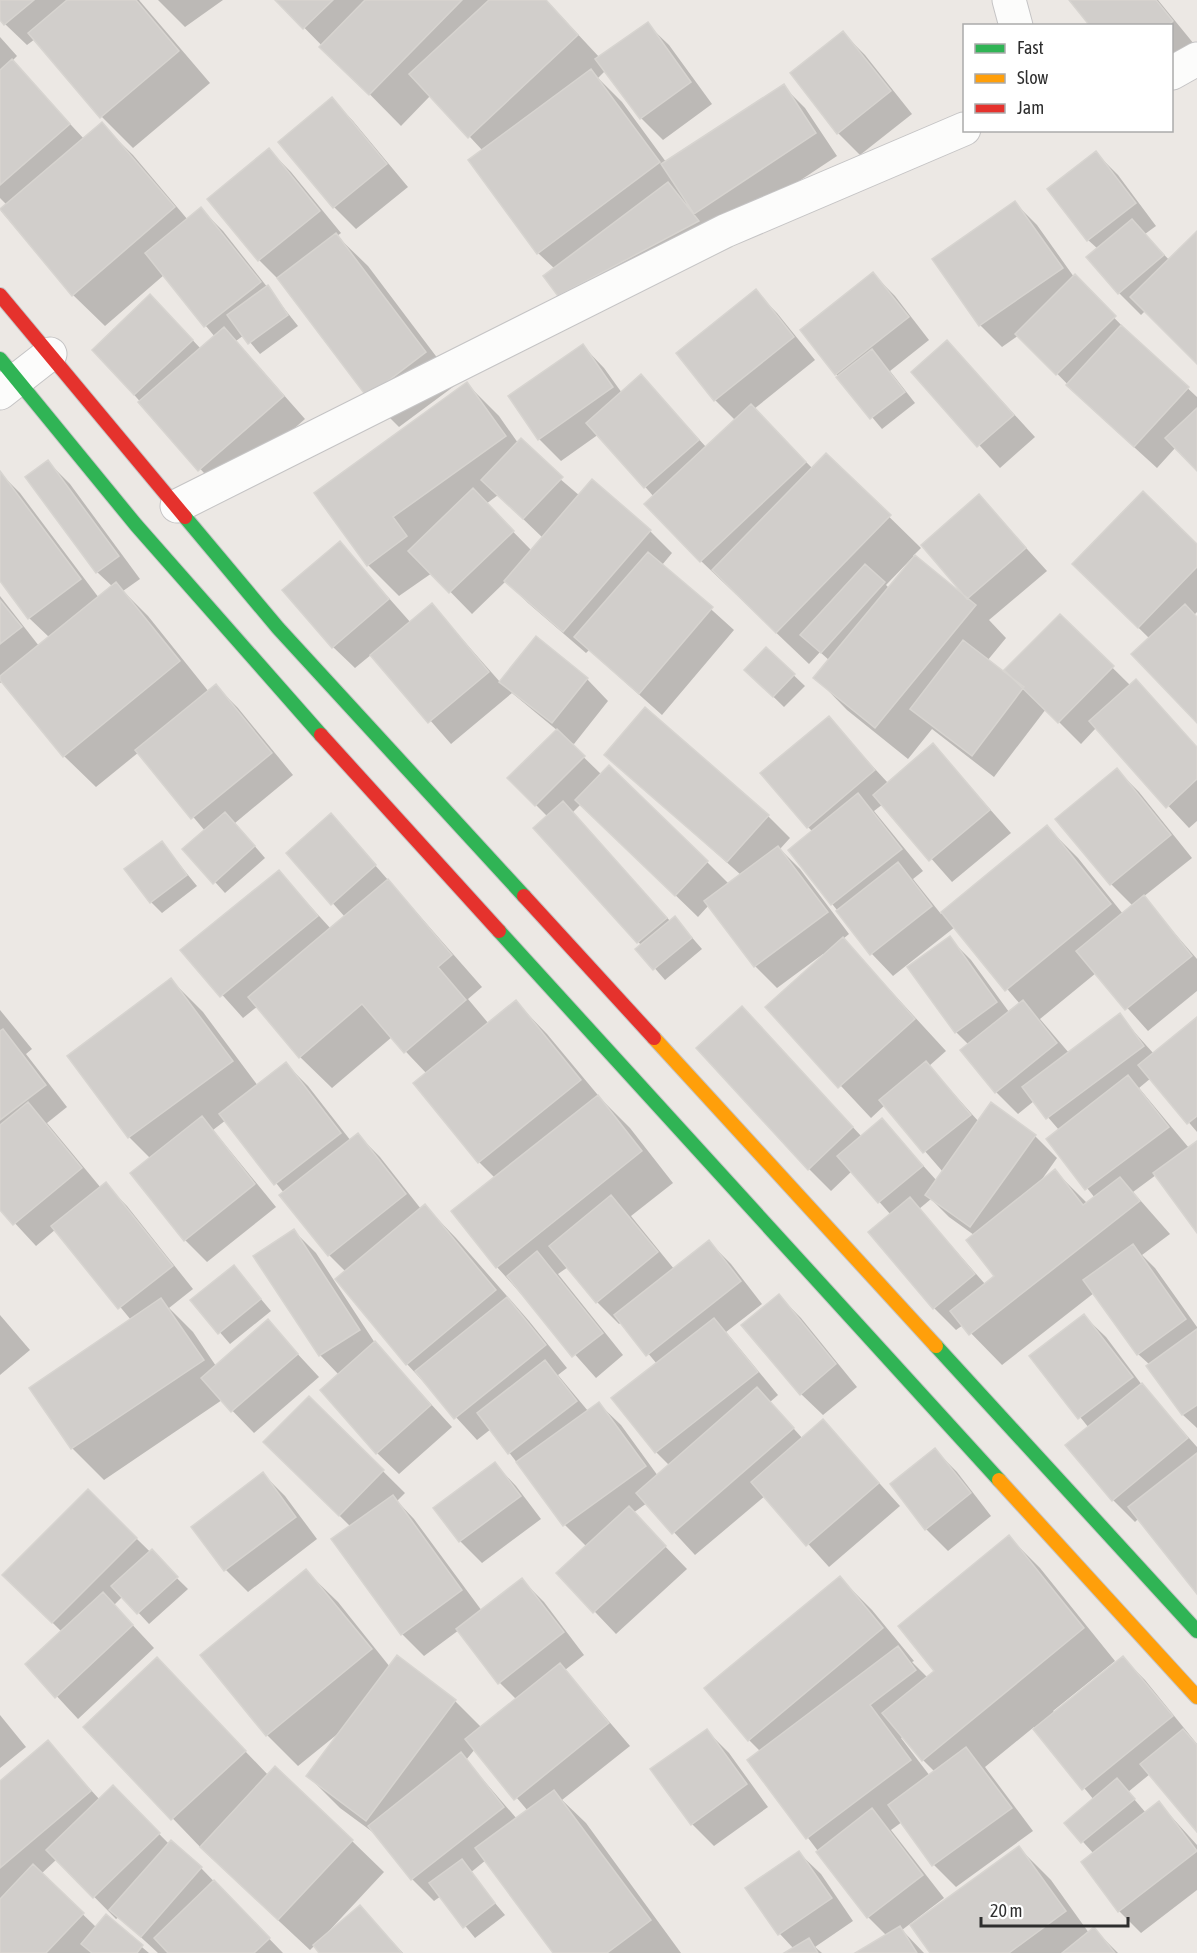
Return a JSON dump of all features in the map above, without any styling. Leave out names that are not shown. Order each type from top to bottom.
[{"type":"street","points":[[1009,0],[1015,24]]},
{"type":"street","points":[[1173,72],[1197,59]]},
{"type":"street","points":[[177,506],[725,231],[963,129]]},
{"type":"street","points":[[0,295],[278,628],[1197,1631]]},
{"type":"street","points":[[50,354],[6,377],[367,788],[1197,1697]]},
{"type":"building","points":[[0,0],[34,0],[4,25],[0,20]]},
{"type":"building","points":[[67,0],[136,0],[179,51],[100,118],[28,33]]},
{"type":"building","points":[[275,0],[333,0],[303,29]]},
{"type":"building","points":[[365,0],[462,0],[369,95],[319,47]]},
{"type":"building","points":[[489,0],[546,0],[578,35],[468,138],[409,74]]},
{"type":"building","points":[[1069,0],[1156,0],[1173,21],[1170,24],[1088,24]]},
{"type":"building","points":[[648,22],[691,82],[640,119],[595,59]]},
{"type":"building","points":[[843,31],[891,91],[837,134],[790,73]]},
{"type":"building","points":[[12,59],[70,124],[0,185],[0,70]]},
{"type":"building","points":[[591,69],[660,162],[537,254],[468,160]]},
{"type":"building","points":[[784,84],[816,133],[694,214],[661,164]]},
{"type":"building","points":[[332,97],[387,164],[333,208],[278,142]]},
{"type":"building","points":[[102,122],[175,207],[72,296],[0,209]]},
{"type":"building","points":[[269,148],[320,211],[258,261],[207,199]]},
{"type":"building","points":[[1096,151],[1136,203],[1087,241],[1047,189]]},
{"type":"building","points":[[668,182],[699,221],[558,296],[543,276]]},
{"type":"building","points":[[1015,201],[1063,268],[979,326],[932,259]]},
{"type":"building","points":[[201,207],[261,282],[204,327],[145,253]]},
{"type":"building","points":[[1132,219],[1164,255],[1118,294],[1086,257]]},
{"type":"building","points":[[1197,231],[1197,364],[1130,297]]},
{"type":"building","points":[[336,233],[426,352],[367,397],[277,278]]},
{"type":"building","points":[[873,272],[909,317],[835,375],[800,330]]},
{"type":"building","points":[[1075,274],[1116,316],[1056,375],[1015,334]]},
{"type":"building","points":[[268,285],[288,315],[248,344],[227,315]]},
{"type":"building","points":[[756,289],[794,337],[714,401],[676,353]]},
{"type":"building","points":[[150,294],[193,340],[134,395],[92,350]]},
{"type":"building","points":[[1121,325],[1189,387],[1134,447],[1066,385]]},
{"type":"building","points":[[224,327],[284,396],[198,471],[138,402]]},
{"type":"building","points":[[947,340],[1014,415],[977,447],[911,372]]},
{"type":"building","points":[[583,344],[613,387],[538,440],[508,396]]},
{"type":"building","points":[[872,349],[905,392],[870,419],[836,377]]},
{"type":"building","points":[[641,374],[699,440],[644,488],[586,423]]},
{"type":"building","points":[[467,382],[506,436],[393,517],[407,536],[367,566],[314,493]]},
{"type":"building","points":[[751,404],[806,462],[700,562],[644,504]]},
{"type":"building","points":[[1197,408],[1197,471],[1165,438]]},
{"type":"building","points":[[521,438],[563,477],[523,519],[481,480]]},
{"type":"building","points":[[826,453],[891,515],[776,633],[712,570]]},
{"type":"building","points":[[48,460],[119,556],[96,573],[25,477]]},
{"type":"building","points":[[0,471],[81,579],[28,619],[0,581]]},
{"type":"building","points":[[592,479],[651,530],[563,632],[504,581]]},
{"type":"building","points":[[473,488],[514,531],[449,593],[408,551]]},
{"type":"building","points":[[1143,491],[1197,544],[1197,567],[1138,628],[1072,564]]},
{"type":"building","points":[[979,494],[1026,548],[967,599],[921,545]]},
{"type":"building","points":[[340,541],[389,599],[332,648],[282,590]]},
{"type":"building","points":[[648,552],[713,607],[639,694],[574,637]]},
{"type":"building","points":[[915,555],[976,605],[875,728],[813,678]]},
{"type":"building","points":[[865,564],[885,582],[821,653],[800,635]]},
{"type":"building","points":[[116,582],[180,661],[63,757],[0,680],[0,676]]},
{"type":"building","points":[[0,600],[22,627],[0,644]]},
{"type":"building","points":[[432,603],[489,672],[428,723],[370,655]]},
{"type":"building","points":[[1185,604],[1197,617],[1197,723],[1131,654]]},
{"type":"building","points":[[1060,614],[1114,666],[1058,723],[1004,670]]},
{"type":"building","points":[[536,636],[588,678],[552,723],[499,682]]},
{"type":"building","points":[[963,640],[1024,687],[972,756],[910,709]]},
{"type":"building","points":[[766,647],[795,674],[773,697],[744,670]]},
{"type":"building","points":[[1136,679],[1197,747],[1197,779],[1166,808],[1089,721]]},
{"type":"building","points":[[216,684],[272,753],[191,819],[135,750]]},
{"type":"building","points":[[645,707],[769,815],[727,862],[604,755]]},
{"type":"building","points":[[829,716],[875,770],[807,828],[760,773]]},
{"type":"building","points":[[557,729],[585,756],[535,806],[507,778]]},
{"type":"building","points":[[933,743],[990,810],[929,861],[873,795]]},
{"type":"building","points":[[609,765],[708,861],[675,896],[575,800]]},
{"type":"building","points":[[1117,768],[1171,835],[1110,885],[1055,819]]},
{"type":"building","points":[[858,793],[902,849],[831,905],[788,850]]},
{"type":"building","points":[[563,801],[667,918],[637,943],[533,828]]},
{"type":"building","points":[[225,812],[255,846],[213,884],[182,849]]},
{"type":"building","points":[[331,813],[376,865],[331,905],[286,853]]},
{"type":"building","points":[[1047,825],[1111,904],[1005,991],[941,912]]},
{"type":"building","points":[[162,841],[187,875],[150,903],[124,869]]},
{"type":"building","points":[[778,846],[828,912],[754,967],[704,901]]},
{"type":"building","points":[[898,862],[932,906],[870,955],[836,911]]},
{"type":"building","points":[[279,870],[318,916],[220,997],[180,950]]},
{"type":"building","points":[[388,879],[452,955],[438,967],[466,1000],[404,1053],[362,1004],[299,1058],[248,997]]},
{"type":"building","points":[[1144,895],[1192,956],[1125,1010],[1076,951]]},
{"type":"building","points":[[675,916],[692,938],[653,970],[635,949]]},
{"type":"building","points":[[950,936],[997,1002],[955,1033],[907,967]]},
{"type":"building","points":[[843,937],[915,1019],[838,1088],[765,1007]]},
{"type":"building","points":[[171,978],[233,1061],[128,1138],[67,1056]]},
{"type":"building","points":[[516,1000],[581,1080],[478,1163],[413,1083]]},
{"type":"building","points":[[1023,1000],[1057,1043],[995,1093],[960,1050]]},
{"type":"building","points":[[742,1006],[853,1127],[808,1170],[696,1048]]},
{"type":"building","points":[[1120,1013],[1144,1046],[1046,1119],[1022,1087]]},
{"type":"building","points":[[1197,1017],[1197,1116],[1187,1124],[1138,1065]]},
{"type":"building","points":[[3,1029],[46,1085],[0,1120],[0,1031]]},
{"type":"building","points":[[926,1061],[971,1115],[923,1153],[879,1100]]},
{"type":"building","points":[[286,1062],[341,1133],[274,1185],[219,1114]]},
{"type":"building","points":[[1128,1075],[1169,1127],[1085,1190],[1046,1139]]},
{"type":"building","points":[[598,1095],[642,1151],[496,1268],[451,1211]]},
{"type":"building","points":[[28,1102],[82,1168],[13,1225],[0,1210],[0,1125]]},
{"type":"building","points":[[991,1102],[1036,1135],[970,1227],[925,1195]]},
{"type":"building","points":[[202,1116],[255,1184],[184,1241],[130,1173]]},
{"type":"building","points":[[882,1118],[923,1166],[878,1203],[837,1156]]},
{"type":"building","points":[[358,1133],[406,1194],[328,1256],[279,1195]]},
{"type":"building","points":[[1197,1141],[1197,1233],[1153,1173]]},
{"type":"building","points":[[1055,1169],[1083,1205],[1120,1177],[1140,1201],[969,1335],[950,1311],[994,1276],[966,1240]]},
{"type":"building","points":[[106,1182],[173,1266],[118,1309],[51,1226]]},
{"type":"building","points":[[611,1195],[658,1252],[596,1303],[549,1246]]},
{"type":"building","points":[[910,1197],[975,1274],[933,1309],[868,1232]]},
{"type":"building","points":[[425,1204],[496,1290],[406,1365],[335,1279]]},
{"type":"building","points":[[294,1229],[360,1330],[319,1356],[253,1256]]},
{"type":"building","points":[[709,1240],[741,1281],[646,1356],[614,1315]]},
{"type":"building","points":[[1133,1244],[1186,1319],[1137,1355],[1083,1280]]},
{"type":"building","points":[[537,1251],[603,1333],[572,1357],[507,1276]]},
{"type":"building","points":[[234,1265],[261,1299],[218,1334],[190,1300]]},
{"type":"building","points":[[779,1294],[836,1364],[800,1395],[741,1325]]},
{"type":"building","points":[[507,1297],[546,1345],[454,1419],[415,1371]]},
{"type":"building","points":[[161,1298],[204,1360],[71,1449],[29,1388]]},
{"type":"building","points":[[1084,1314],[1133,1377],[1078,1419],[1029,1356]]},
{"type":"building","points":[[714,1318],[758,1372],[655,1453],[611,1398]]},
{"type":"building","points":[[268,1319],[298,1354],[231,1412],[201,1378]]},
{"type":"building","points":[[1197,1329],[1197,1405],[1182,1415],[1146,1366]]},
{"type":"building","points":[[375,1341],[431,1405],[376,1454],[320,1390]]},
{"type":"building","points":[[545,1360],[577,1401],[508,1454],[477,1413]]},
{"type":"building","points":[[1142,1383],[1188,1438],[1112,1501],[1065,1445]]},
{"type":"building","points":[[757,1387],[794,1428],[672,1534],[636,1493]]},
{"type":"building","points":[[309,1396],[384,1470],[339,1516],[263,1442]]},
{"type":"building","points":[[599,1402],[646,1466],[563,1526],[516,1462]]},
{"type":"building","points":[[823,1419],[879,1483],[806,1546],[751,1482]]},
{"type":"building","points":[[935,1448],[971,1493],[925,1530],[890,1484]]},
{"type":"building","points":[[1197,1453],[1197,1594],[1128,1507]]},
{"type":"building","points":[[495,1462],[521,1496],[459,1542],[433,1508]]},
{"type":"building","points":[[263,1472],[296,1517],[224,1571],[191,1527]]},
{"type":"building","points":[[88,1489],[137,1538],[52,1623],[2,1575]]},
{"type":"building","points":[[393,1495],[462,1590],[401,1635],[331,1539]]},
{"type":"building","points":[[629,1506],[666,1546],[593,1613],[556,1573]]},
{"type":"building","points":[[1009,1535],[1084,1628],[922,1761],[882,1713],[934,1671],[898,1626]]},
{"type":"building","points":[[152,1549],[178,1577],[137,1614],[111,1586]]},
{"type":"building","points":[[306,1569],[372,1649],[266,1736],[200,1655]]},
{"type":"building","points":[[840,1576],[883,1628],[748,1741],[704,1688]]},
{"type":"building","points":[[522,1578],[564,1632],[498,1684],[456,1629]]},
{"type":"building","points":[[103,1592],[133,1625],[55,1698],[25,1664]]},
{"type":"building","points":[[898,1646],[916,1670],[870,1705],[911,1760],[806,1839],[747,1760]]},
{"type":"building","points":[[397,1655],[456,1700],[366,1821],[306,1776]]},
{"type":"building","points":[[1123,1656],[1173,1716],[1082,1790],[1033,1729]]},
{"type":"building","points":[[157,1657],[246,1751],[171,1820],[83,1727]]},
{"type":"building","points":[[560,1663],[609,1723],[514,1800],[465,1739]]},
{"type":"building","points":[[707,1729],[747,1784],[691,1825],[650,1769]]},
{"type":"building","points":[[1183,1729],[1197,1745],[1197,1832],[1140,1764]]},
{"type":"building","points":[[48,1740],[91,1791],[0,1868],[0,1781]]},
{"type":"building","points":[[966,1747],[1012,1808],[932,1866],[888,1805]]},
{"type":"building","points":[[461,1752],[504,1807],[411,1880],[368,1826]]},
{"type":"building","points":[[275,1766],[353,1840],[278,1920],[200,1847]]},
{"type":"building","points":[[1117,1778],[1135,1799],[1081,1843],[1064,1823]]},
{"type":"building","points":[[113,1785],[160,1833],[93,1898],[46,1850]]},
{"type":"building","points":[[554,1790],[651,1920],[607,1953],[553,1953],[475,1848]]},
{"type":"building","points":[[1159,1801],[1197,1851],[1118,1912],[1081,1862]]},
{"type":"building","points":[[872,1808],[923,1875],[867,1918],[816,1852]]},
{"type":"building","points":[[171,1840],[202,1867],[141,1937],[109,1910]]},
{"type":"building","points":[[1019,1846],[1066,1911],[1009,1953],[930,1953],[910,1925]]},
{"type":"building","points":[[799,1851],[832,1898],[778,1935],[745,1888]]},
{"type":"building","points":[[462,1859],[495,1903],[463,1928],[429,1883]]},
{"type":"building","points":[[33,1864],[84,1913],[46,1953],[0,1953],[0,1899]]},
{"type":"building","points":[[214,1880],[270,1938],[254,1953],[168,1953],[154,1938]]},
{"type":"building","points":[[360,1905],[402,1953],[319,1953],[313,1945]]},
{"type":"building","points":[[106,1914],[143,1945],[137,1953],[92,1953],[81,1944]]},
{"type":"building","points":[[900,1926],[917,1953],[855,1953]]},
{"type":"building","points":[[1094,1927],[1115,1953],[1062,1953]]},
{"type":"building","points":[[809,1938],[818,1953],[784,1953]]},
{"type":"traffic: fast","points":[[0,359],[136,525],[321,735]]},
{"type":"traffic: fast","points":[[185,517],[278,628],[524,896]]},
{"type":"traffic: fast","points":[[499,931],[999,1480]]},
{"type":"traffic: fast","points":[[936,1346],[1197,1631]]},
{"type":"traffic: slow","points":[[654,1038],[936,1346]]},
{"type":"traffic: slow","points":[[999,1480],[1197,1697]]},
{"type":"traffic: jam","points":[[0,295],[185,517]]},
{"type":"traffic: jam","points":[[321,735],[499,931]]},
{"type":"traffic: jam","points":[[524,896],[654,1038]]}]
